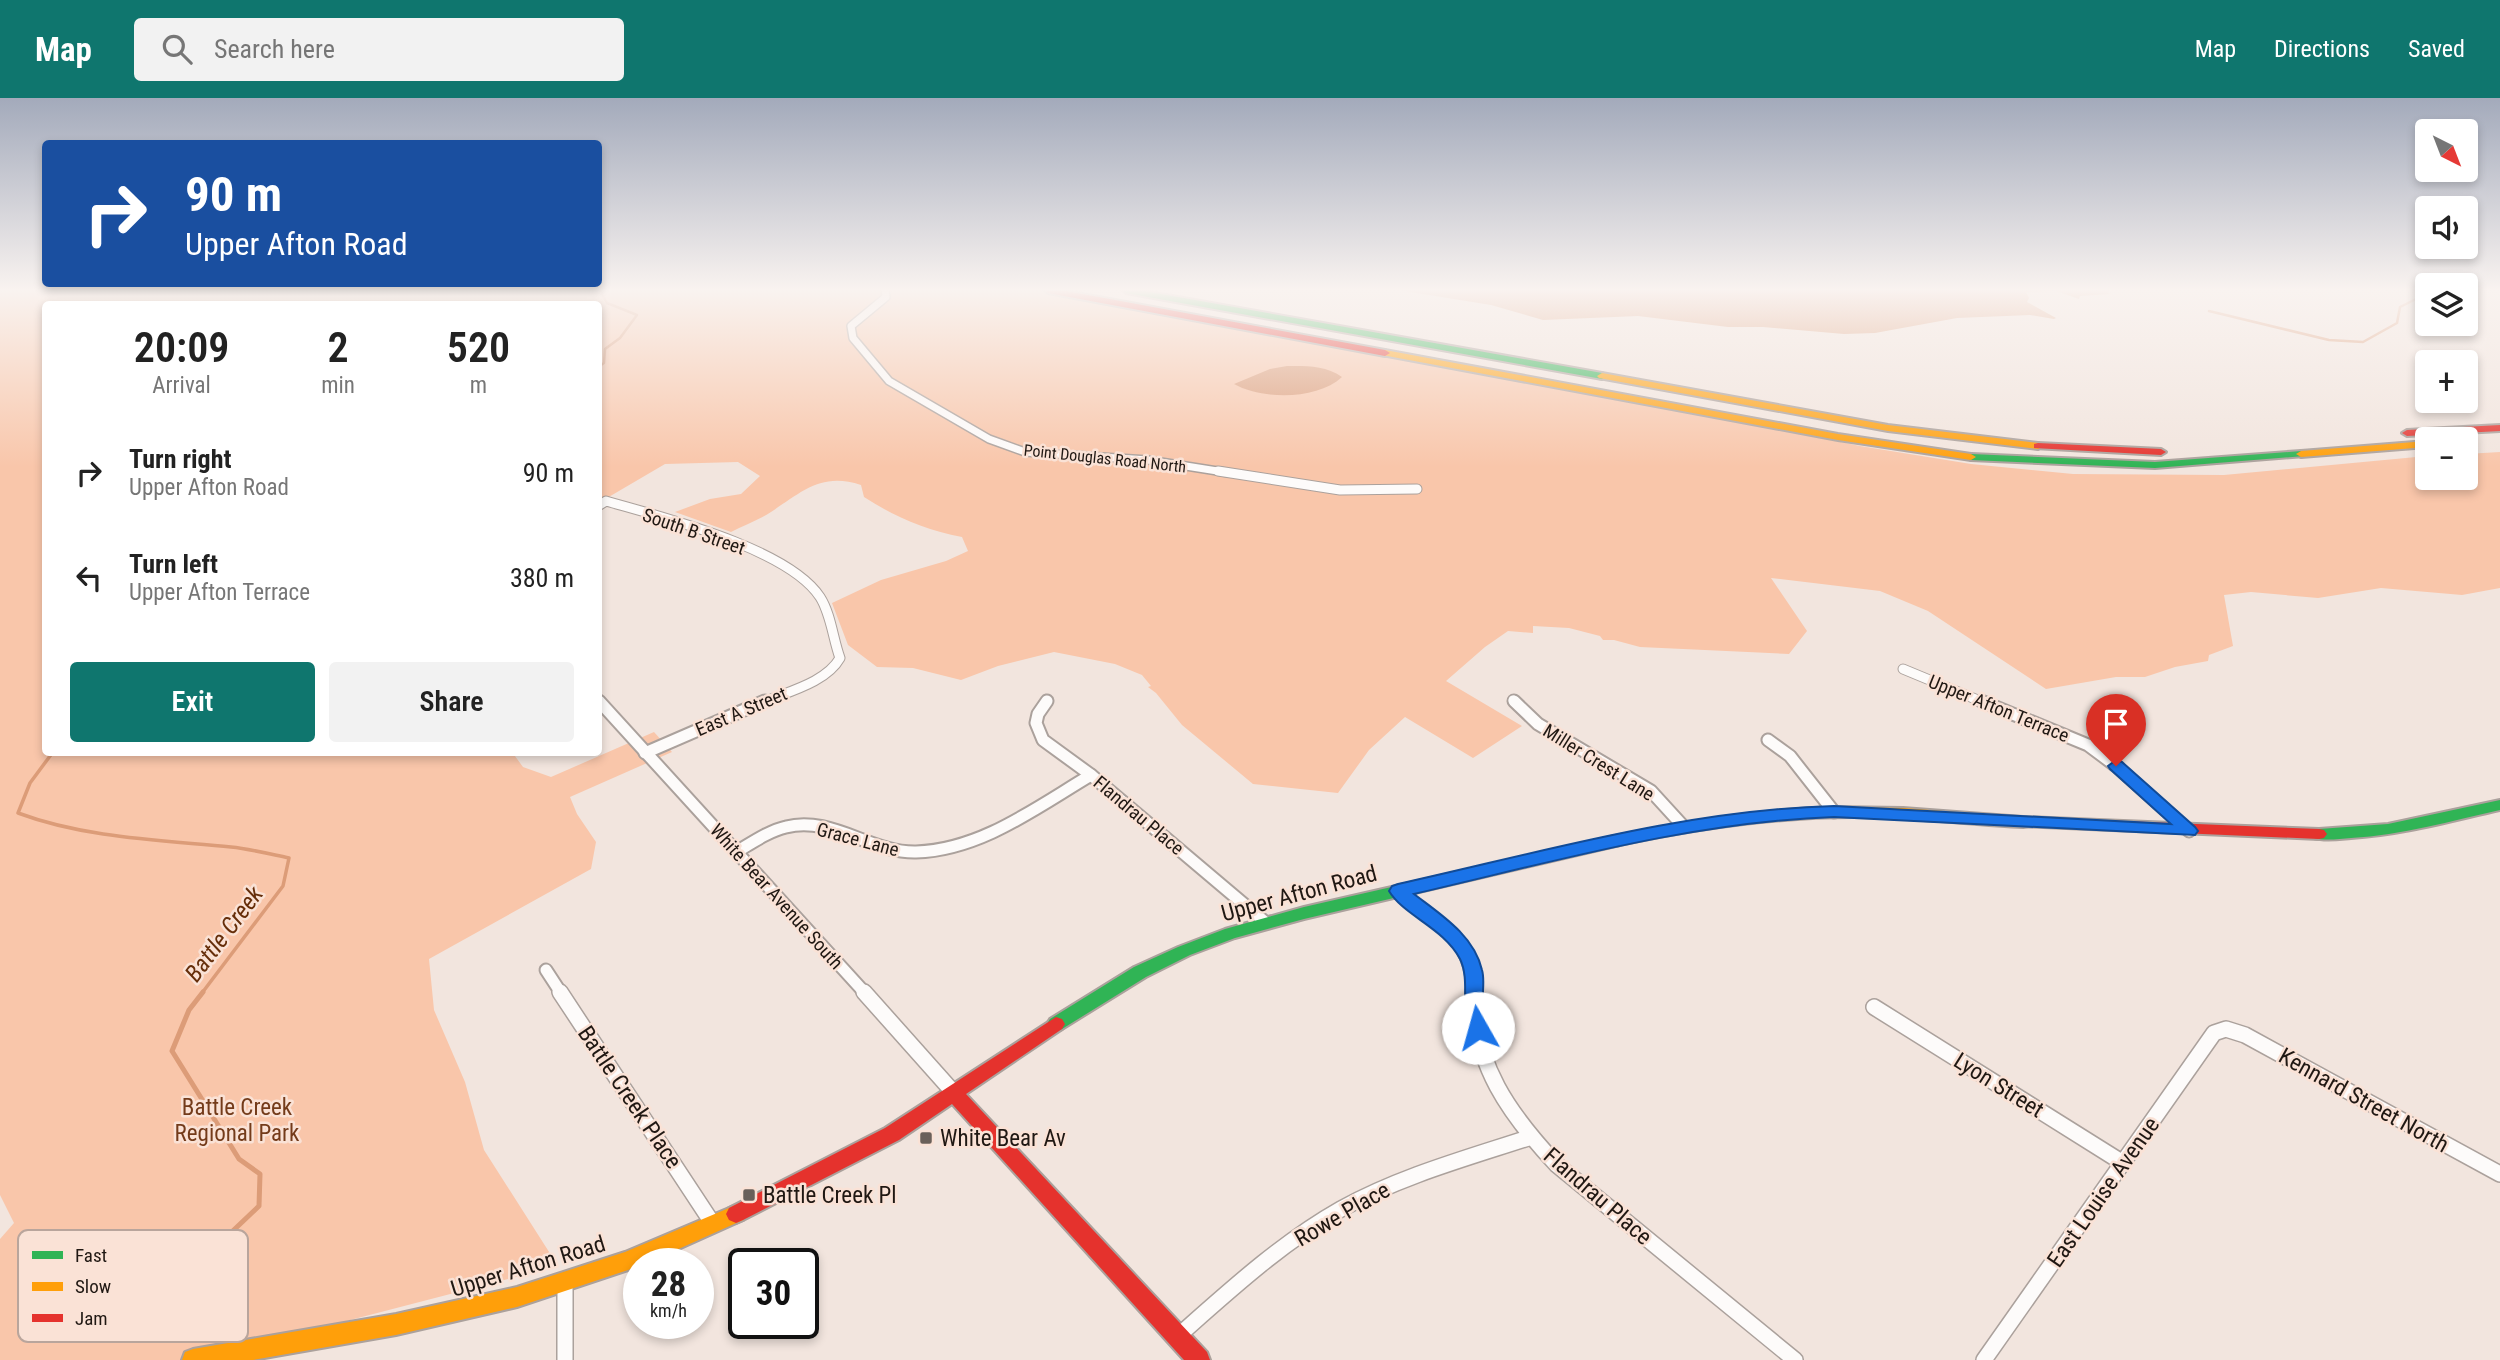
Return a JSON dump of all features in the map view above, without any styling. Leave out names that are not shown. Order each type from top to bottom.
[{"type":"main road","points":[[1365,349],[1838,437],[1975,458],[2092,465],[2155,465],[2415,444]]},
{"type":"main road","points":[[1451,349],[1888,428],[2001,443],[2091,450],[2194,451],[2500,428]]},
{"type":"main road","points":[[2478,440],[2500,439]]},
{"type":"main road","name":"Upper Afton Road","points":[[193,1360],[408,1322],[565,1284],[713,1224],[852,1156],[954,1093],[1105,992],[1144,970],[1194,947],[1265,922],[1683,826],[1745,817],[1834,812],[2189,831],[2340,835],[2393,828],[2500,805]]},
{"type":"main road","points":[[954,1093],[1199,1360]]},
{"type":"street","name":"Point Douglas Road North","points":[[862,349],[890,381],[989,439],[1025,452],[1148,460],[1339,490],[1417,489]]},
{"type":"street","name":"South B Street","points":[[602,503],[734,542],[796,574],[820,596],[840,658],[835,667]]},
{"type":"street","name":"East A Street","points":[[645,752],[820,677],[835,667]]},
{"type":"street","name":"Upper Afton Terrace","points":[[1903,669],[2088,745],[2116,766],[2189,831]]},
{"type":"street","name":"Miller Crest Lane","points":[[1513,700],[1538,724],[1651,791],[1683,826]]},
{"type":"street","name":"Flandrau Place","points":[[1048,701],[1038,714],[1038,732],[1046,743],[1091,775],[1265,922]]},
{"type":"street","name":"White Bear Avenue South","points":[[602,704],[738,851],[954,1093]]},
{"type":"street","points":[[1768,740],[1790,755],[1834,812]]},
{"type":"street","name":"Grace Lane","points":[[738,851],[777,830],[796,825],[817,827],[884,849],[914,852],[951,847],[985,834],[1091,775]]},
{"type":"street","name":"Flandrau Place","points":[[1398,891],[1446,929],[1468,955],[1474,972],[1475,1014],[1491,1072],[1508,1108],[1531,1137],[1557,1165],[1795,1360]]},
{"type":"street","name":"Battle Creek Place","points":[[545,971],[713,1224]]},
{"type":"street","name":"Lyon Street","points":[[1874,1007],[2123,1163]]},
{"type":"street","name":"East Louise Avenue","points":[[1984,1360],[2214,1033],[2225,1029]]},
{"type":"street","name":"Kennard Street North","points":[[2225,1029],[2245,1035],[2500,1174]]},
{"type":"street","name":"Rowe Place","points":[[1177,1337],[1281,1250],[1341,1210],[1386,1187],[1433,1168],[1531,1137]]},
{"type":"street","points":[[565,1284],[565,1360]]},
{"type":"green space","name":"Battle Creek Regional Park","points":[[0,349],[42,349],[42,756],[515,756],[523,767],[551,777],[654,732],[672,752],[570,797],[577,814],[596,842],[591,869],[429,959],[434,1010],[465,1082],[484,1150],[558,1266],[239,1349],[235,1360],[0,1360],[0,1239],[14,1223],[0,1195]]},
{"type":"green space","name":"Battle Creek Regional Park","points":[[602,349],[1370,349],[1860,446],[1971,464],[2073,474],[2224,475],[2415,457],[2415,490],[2478,490],[2478,453],[2500,452],[2500,588],[2462,595],[2381,588],[2318,598],[2251,592],[2224,595],[2233,646],[2209,655],[2208,661],[2175,667],[2145,677],[2116,677],[2046,689],[1928,611],[1880,591],[1771,578],[1807,631],[1789,654],[1640,647],[1603,640],[1600,636],[1569,628],[1533,626],[1533,633],[1508,631],[1446,681],[1522,726],[1473,758],[1405,717],[1369,750],[1338,793],[1253,784],[1182,725],[1148,687],[1151,686],[1142,675],[1115,664],[1054,652],[998,666],[961,680],[913,668],[877,667],[848,645],[832,603],[881,580],[946,561],[968,551],[962,537],[923,527],[887,511],[864,497],[861,485],[834,481],[813,486],[766,515],[731,532],[675,512],[710,499],[741,494],[760,476],[738,462],[665,464],[602,504]]},
{"type":"shaded area","points":[[1287,366],[1322,368],[1342,377],[1319,390],[1289,395],[1260,393],[1234,384],[1270,369]]},
{"type":"waterway","name":"Battle Creek","points":[[602,364],[605,349]]},
{"type":"waterway","name":"Battle Creek","points":[[50,756],[30,783],[18,813],[96,833],[238,848],[289,858],[283,886],[202,993]]},
{"type":"waterway","name":"Battle Creek","points":[[203,992],[189,1010],[172,1051],[239,1159],[260,1174],[259,1206],[234,1230]]},
{"type":"traffic: fast","points":[[1452,349],[1602,376]]},
{"type":"traffic: fast","points":[[1971,457],[2155,465],[2301,454]]},
{"type":"traffic: fast","points":[[2319,834],[2388,829],[2500,805]]},
{"type":"traffic: fast","points":[[1056,1024],[1140,972],[1231,933],[1304,913],[1615,841]]},
{"type":"traffic: slow","points":[[1385,353],[1838,437],[1971,457]]},
{"type":"traffic: slow","points":[[1602,376],[1888,428],[2038,446]]},
{"type":"traffic: slow","points":[[2301,454],[2415,445]]},
{"type":"traffic: slow","points":[[1615,841],[1722,821],[1803,813],[1878,812],[2023,822]]},
{"type":"traffic: slow","points":[[193,1360],[396,1324],[517,1297],[628,1260],[736,1214]]},
{"type":"traffic: jam","points":[[1363,349],[1385,353]]},
{"type":"traffic: jam","points":[[2407,433],[2500,428]]},
{"type":"traffic: jam","points":[[2038,446],[2161,452]]},
{"type":"traffic: jam","points":[[2023,822],[2319,834]]},
{"type":"traffic: jam","points":[[736,1214],[892,1134],[1056,1024]]},
{"type":"traffic: jam","points":[[954,1093],[1199,1360]]},
{"type":"place","name":"White Bear Av","points":[[926,1138]]},
{"type":"place","name":"Battle Creek Pl","points":[[749,1195]]},
{"type":"route","points":[[1478,1028],[1473,999],[1474,972],[1468,955],[1446,929],[1398,891],[1683,826],[1789,813],[1834,812],[2189,831],[2116,766]]}]
